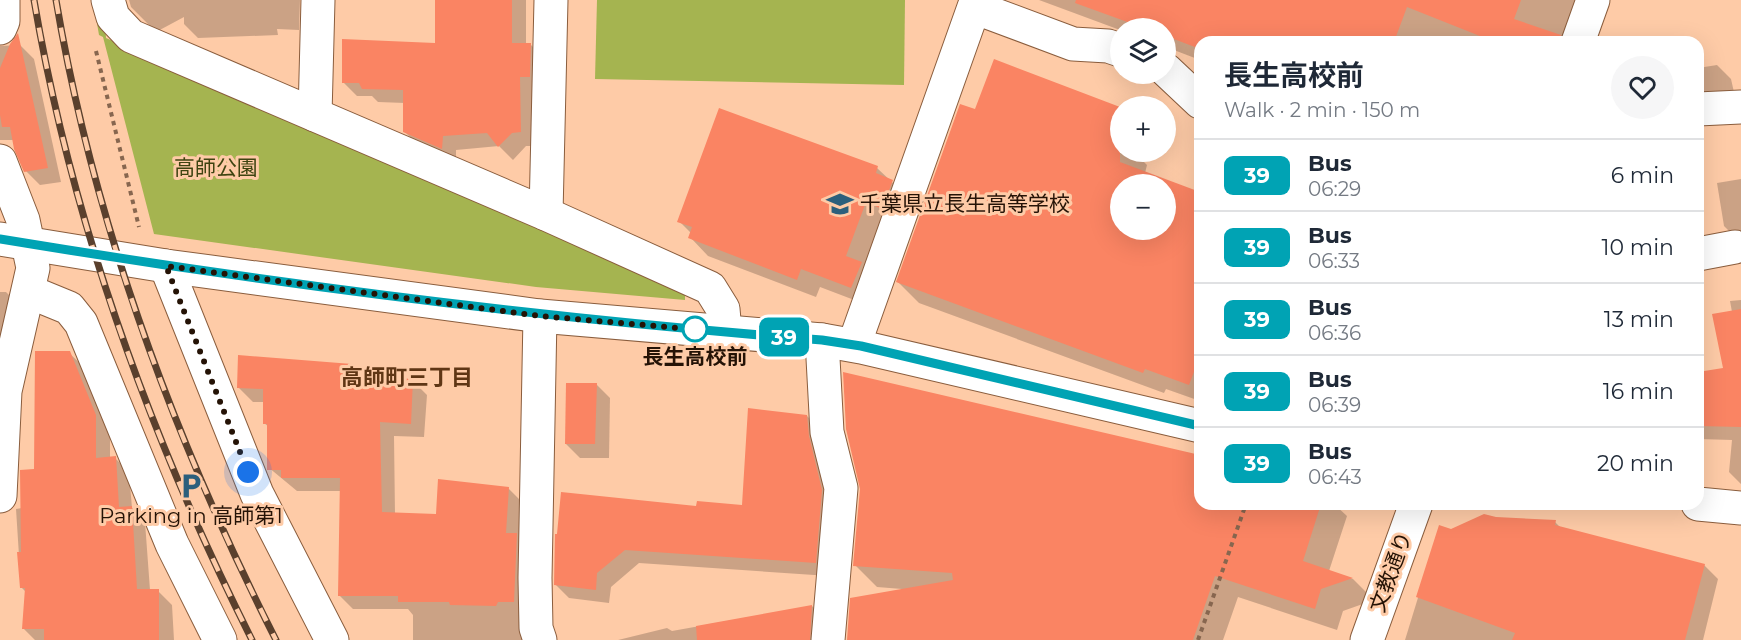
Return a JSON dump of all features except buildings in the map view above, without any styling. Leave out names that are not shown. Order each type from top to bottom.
[{"type":"street","points":[[0,28],[3,21],[3,0]]},
{"type":"street","points":[[108,0],[113,17],[131,36],[546,214],[710,288],[723,309],[725,332]]},
{"type":"street","points":[[315,115],[318,0]]},
{"type":"street","points":[[546,214],[551,0]]},
{"type":"street","points":[[1580,36],[1593,0]]},
{"type":"street","points":[[854,345],[965,3],[1073,44],[1110,47]]},
{"type":"street","points":[[1176,79],[1194,96]]},
{"type":"street","points":[[1704,109],[1741,107]]},
{"type":"street","points":[[0,161],[23,220],[15,242]]},
{"type":"street","points":[[15,242],[166,266],[540,316],[822,340],[854,345],[1194,425]]},
{"type":"street","points":[[0,496],[5,391],[18,327],[30,292],[33,268],[15,242]]},
{"type":"street","points":[[1704,253],[1735,247]]},
{"type":"street","points":[[166,266],[257,494],[332,640]]},
{"type":"street","points":[[30,292],[69,308],[81,322],[172,544],[220,640]]},
{"type":"street","points":[[540,316],[535,578],[536,628],[540,640]]},
{"type":"street","points":[[822,340],[827,432],[841,488],[828,640]]},
{"type":"street","points":[[1704,505],[1741,508]]},
{"type":"street","name":"文教通り","points":[[1367,640],[1414,510]]},
{"type":"path","points":[[93,41],[142,238]]},
{"type":"path","points":[[1198,640],[1244,510]]},
{"type":"green space","name":"高師公園","points":[[93,0],[105,23],[106,38],[680,286],[685,293],[685,300],[536,287],[154,234],[103,37],[99,35]]},
{"type":"green space","points":[[597,0],[905,0],[904,85],[595,79]]},
{"type":"railway","points":[[34,0],[50,83],[70,166],[119,328],[180,486],[252,640]]},
{"type":"railway","points":[[56,0],[72,84],[92,166],[115,248],[142,328],[171,408],[204,486],[276,640]]},
{"type":"bus line","name":"39","points":[[0,239],[166,266],[540,316],[822,340],[861,346],[1194,425]]},
{"type":"place","name":"千葉県立長生高等学校","points":[[840,204]]},
{"type":"place","name":"長生高校前","points":[[695,329]]},
{"type":"place","name":"Parking in 高師第1","points":[[191,486]]},
{"type":"district","name":"高師町三丁目","points":[[407,377]]},
{"type":"route","points":[[248,472],[166,266],[540,316],[702,330],[695,329]]}]
